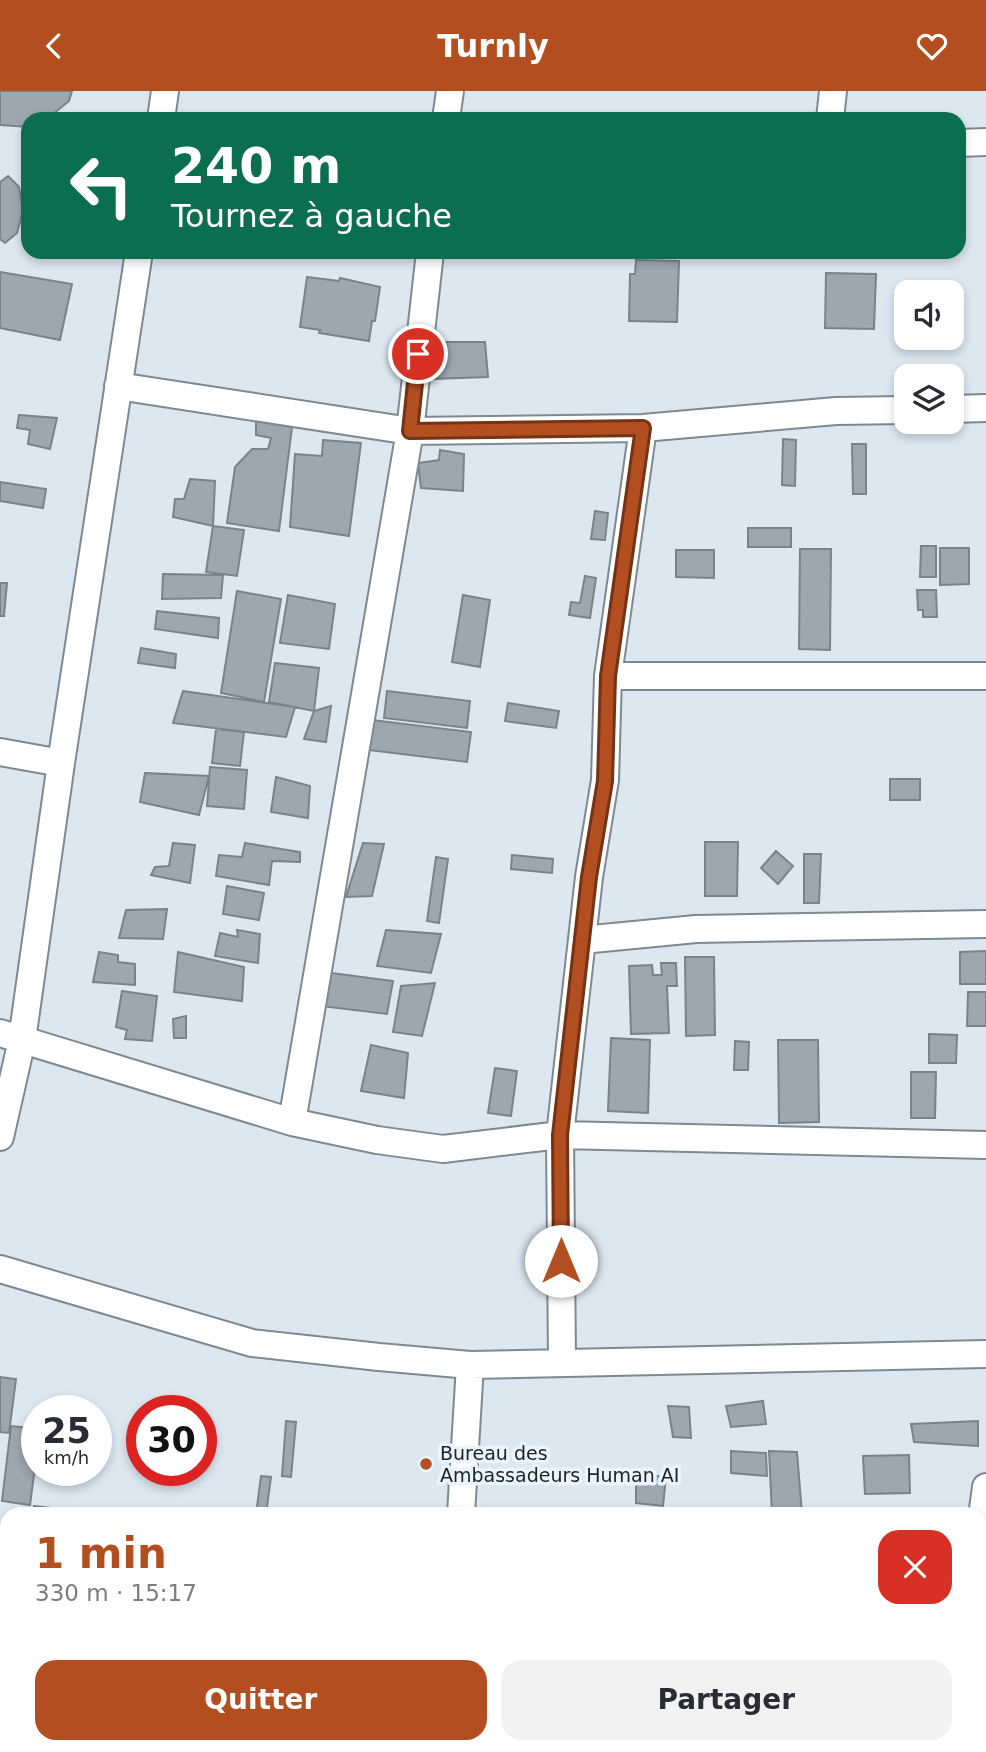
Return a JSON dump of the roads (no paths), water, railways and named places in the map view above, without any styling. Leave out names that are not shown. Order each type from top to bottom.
[{"type":"street","points":[[162,112],[165,91]]},
{"type":"street","points":[[447,112],[450,91]]},
{"type":"street","points":[[831,112],[833,91]]},
{"type":"street","points":[[966,143],[986,142]]},
{"type":"street","points":[[0,1137],[11,1036],[61,763],[138,259]]},
{"type":"street","points":[[292,1122],[410,431],[429,259]]},
{"type":"street","points":[[117,386],[410,431],[643,428],[836,411],[894,410]]},
{"type":"street","points":[[964,409],[986,408]]},
{"type":"street","points":[[562,1363],[560,1135],[582,940],[605,781],[608,676],[643,428]]},
{"type":"street","points":[[608,676],[986,676]]},
{"type":"street","points":[[0,753],[61,763]]},
{"type":"street","points":[[582,940],[696,929],[986,924]]},
{"type":"street","points":[[11,1036],[292,1122],[377,1140],[443,1149],[560,1135],[986,1145]]},
{"type":"street","points":[[0,1269],[252,1343],[470,1365],[986,1354]]},
{"type":"street","points":[[461,1507],[470,1365]]},
{"type":"street","points":[[983,1507],[986,1487]]},
{"type":"place","name":"Bureau des Ambassadeurs Human AI","points":[[426,1464]]}]
